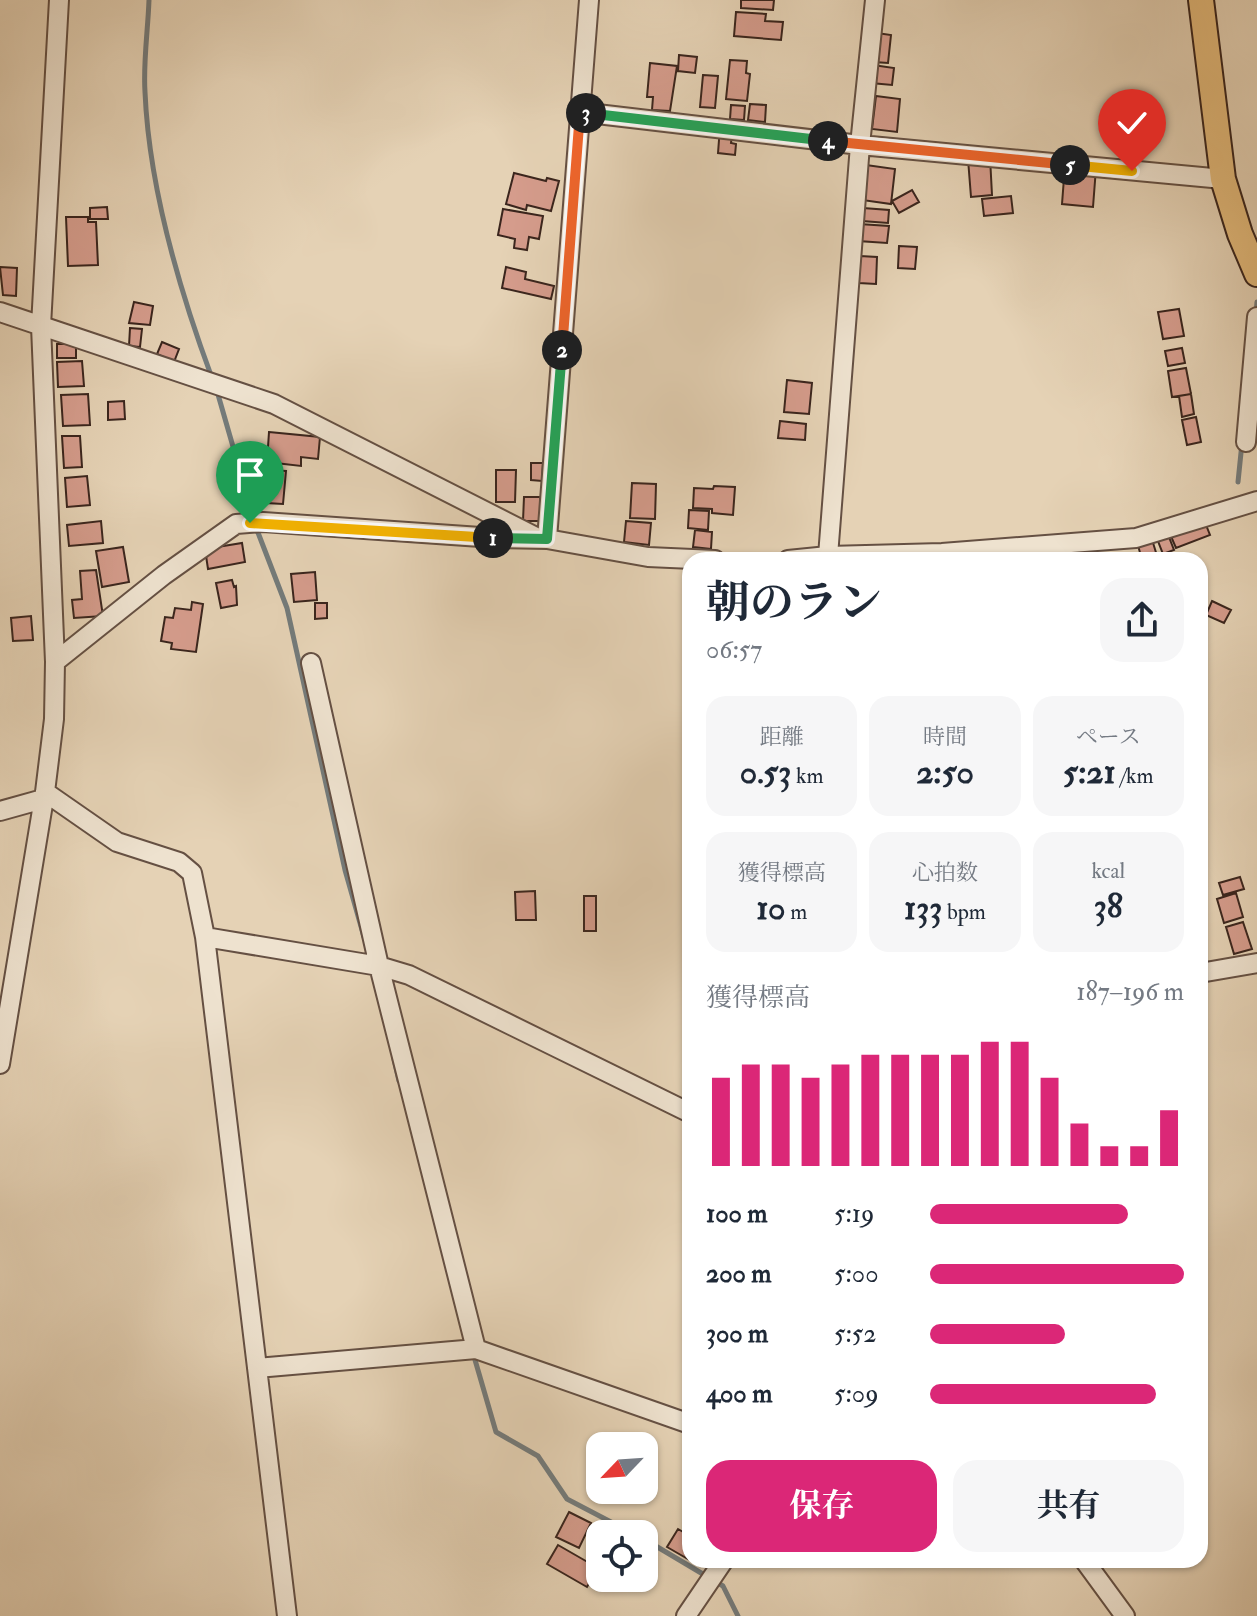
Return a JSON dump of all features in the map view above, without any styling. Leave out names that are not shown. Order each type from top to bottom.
[{"type":"main road","points":[[1201,0],[1223,179],[1240,234],[1257,274]]},
{"type":"street","points":[[0,1064],[54,719],[55,662],[41,326],[59,0]]},
{"type":"street","points":[[543,539],[589,0]]},
{"type":"street","points":[[828,552],[860,145],[875,0]]},
{"type":"street","points":[[580,112],[860,145],[1223,179]]},
{"type":"street","points":[[0,312],[274,404],[543,539]]},
{"type":"street","points":[[1246,442],[1257,317]]},
{"type":"street","points":[[993,552],[1136,538],[1257,501]]},
{"type":"street","points":[[55,662],[164,575],[236,524],[263,522],[543,539],[648,557],[682,559]]},
{"type":"street","points":[[311,663],[379,966],[476,1349]]},
{"type":"street","points":[[1,806],[44,796],[117,842],[179,862],[192,873],[205,937],[287,1616]]},
{"type":"street","points":[[205,937],[379,966],[409,975],[682,1109]]},
{"type":"street","points":[[1208,972],[1257,963]]},
{"type":"street","points":[[257,1368],[476,1349],[682,1421]]},
{"type":"street","points":[[686,1616],[719,1568]]},
{"type":"street","points":[[1090,1568],[1125,1616]]},
{"type":"building","points":[[741,0],[774,0],[773,10],[741,8]]},
{"type":"building","points":[[736,12],[766,14],[765,21],[783,22],[781,40],[734,36]]},
{"type":"building","points":[[877,33],[891,35],[888,63],[874,62]]},
{"type":"building","points":[[679,55],[697,57],[695,73],[678,71]]},
{"type":"building","points":[[730,60],[747,61],[746,73],[750,74],[747,101],[726,99]]},
{"type":"building","points":[[650,63],[677,66],[670,111],[652,110],[653,97],[647,97]]},
{"type":"building","points":[[873,65],[894,68],[892,85],[871,83]]},
{"type":"building","points":[[703,75],[718,76],[715,108],[700,107]]},
{"type":"building","points":[[876,96],[900,99],[897,132],[872,129]]},
{"type":"building","points":[[750,104],[766,105],[765,122],[748,120]]},
{"type":"building","points":[[731,105],[745,106],[744,120],[730,119]]},
{"type":"building","points":[[720,127],[733,128],[731,143],[736,144],[735,155],[718,153]]},
{"type":"building","points":[[990,157],[992,195],[971,197],[968,159]]},
{"type":"building","points":[[866,165],[895,169],[891,204],[862,200]]},
{"type":"building","points":[[1065,165],[1096,168],[1093,207],[1062,204]]},
{"type":"building","points":[[514,173],[559,181],[551,211],[527,205],[526,210],[506,204]]},
{"type":"building","points":[[912,190],[919,202],[899,213],[892,201]]},
{"type":"building","points":[[1011,196],[1013,213],[984,216],[982,199]]},
{"type":"building","points":[[107,207],[108,219],[90,219],[90,208]]},
{"type":"building","points":[[863,208],[889,210],[888,223],[862,221]]},
{"type":"building","points":[[503,209],[543,216],[539,239],[529,237],[527,250],[514,248],[515,239],[498,235]]},
{"type":"building","points":[[66,217],[88,217],[88,222],[96,222],[98,265],[68,266]]},
{"type":"building","points":[[859,224],[889,226],[887,243],[858,241]]},
{"type":"building","points":[[899,246],[917,247],[915,269],[898,268]]},
{"type":"building","points":[[860,256],[877,257],[876,284],[859,283]]},
{"type":"building","points":[[0,267],[17,268],[16,296],[3,295]]},
{"type":"building","points":[[506,267],[526,272],[525,279],[554,286],[551,299],[502,288]]},
{"type":"building","points":[[134,302],[153,306],[150,325],[129,323]]},
{"type":"building","points":[[1179,309],[1184,336],[1163,339],[1158,312]]},
{"type":"building","points":[[130,328],[142,329],[140,347],[129,346]]},
{"type":"building","points":[[162,342],[179,349],[174,362],[157,354]]},
{"type":"building","points":[[57,344],[76,344],[76,358],[57,358]]},
{"type":"building","points":[[1182,348],[1185,363],[1168,366],[1165,351]]},
{"type":"building","points":[[82,361],[84,386],[58,387],[57,362]]},
{"type":"building","points":[[1186,368],[1191,394],[1172,397],[1168,371]]},
{"type":"building","points":[[787,380],[812,383],[809,414],[784,412]]},
{"type":"building","points":[[88,394],[90,425],[63,426],[61,395]]},
{"type":"building","points":[[1191,394],[1194,414],[1182,417],[1179,396]]},
{"type":"building","points":[[124,401],[125,419],[108,420],[108,402]]},
{"type":"building","points":[[1196,417],[1201,442],[1187,445],[1182,420]]},
{"type":"building","points":[[780,421],[806,424],[805,440],[778,438]]},
{"type":"building","points":[[269,432],[320,437],[318,459],[301,457],[301,466],[267,462]]},
{"type":"building","points":[[62,436],[80,436],[82,467],[64,468]]},
{"type":"building","points":[[531,463],[543,463],[542,481],[531,480]]},
{"type":"building","points":[[268,470],[286,471],[283,504],[266,503]]},
{"type":"building","points":[[496,470],[516,470],[515,502],[496,502]]},
{"type":"building","points":[[87,476],[90,505],[67,507],[65,478]]},
{"type":"building","points":[[632,483],[656,484],[655,519],[630,518]]},
{"type":"building","points":[[714,486],[735,487],[733,515],[693,508],[694,488],[713,489]]},
{"type":"building","points":[[524,497],[540,497],[540,521],[523,521]]},
{"type":"building","points":[[689,510],[709,511],[708,530],[688,528]]},
{"type":"building","points":[[1204,520],[1210,535],[1176,548],[1170,534]]},
{"type":"building","points":[[101,521],[103,543],[69,546],[67,525]]},
{"type":"building","points":[[626,521],[651,523],[649,545],[624,542]]},
{"type":"building","points":[[695,530],[712,532],[711,549],[693,547]]},
{"type":"building","points":[[1167,532],[1174,550],[1162,552],[1156,536]]},
{"type":"building","points":[[1150,533],[1156,552],[1140,552],[1136,538]]},
{"type":"building","points":[[242,543],[245,562],[208,569],[205,549]]},
{"type":"building","points":[[123,547],[129,582],[102,587],[96,551]]},
{"type":"building","points":[[96,570],[103,616],[74,618],[72,600],[82,599],[80,571]]},
{"type":"building","points":[[315,572],[317,600],[294,602],[291,574]]},
{"type":"building","points":[[232,580],[236,586],[237,605],[221,608],[216,583]]},
{"type":"building","points":[[1212,601],[1231,610],[1224,623],[1208,616]]},
{"type":"building","points":[[192,602],[203,604],[196,652],[171,649],[172,643],[161,641],[165,617],[173,618],[175,608],[191,610]]},
{"type":"building","points":[[315,603],[327,603],[327,618],[315,619]]},
{"type":"building","points":[[31,616],[33,640],[13,641],[11,618]]},
{"type":"building","points":[[1240,877],[1244,889],[1223,895],[1219,883]]},
{"type":"building","points":[[535,891],[536,920],[516,920],[515,892]]},
{"type":"building","points":[[1236,893],[1243,917],[1224,923],[1217,899]]},
{"type":"building","points":[[584,896],[596,896],[596,931],[584,931]]},
{"type":"building","points":[[1243,922],[1252,949],[1234,954],[1226,927]]},
{"type":"building","points":[[569,1512],[586,1520],[586,1533],[579,1548],[556,1537]]},
{"type":"building","points":[[678,1529],[682,1531],[682,1556],[667,1547]]},
{"type":"building","points":[[558,1545],[586,1561],[586,1586],[547,1564]]},
{"type":"waterway","points":[[149,0],[145,81],[153,165],[177,274],[212,378]]},
{"type":"waterway","points":[[1256,314],[1257,302]]},
{"type":"waterway","points":[[217,391],[257,530],[287,608],[345,870],[364,937]]},
{"type":"waterway","points":[[1238,482],[1242,443]]},
{"type":"waterway","points":[[394,1059],[399,1081]]},
{"type":"waterway","points":[[473,1353],[496,1432],[538,1456],[567,1499],[607,1520]]},
{"type":"waterway","points":[[658,1547],[682,1562]]},
{"type":"waterway","points":[[693,1568],[723,1586],[738,1616]]},
{"type":"route","points":[[250,523],[547,539],[580,112],[860,145],[1132,171]]}]
